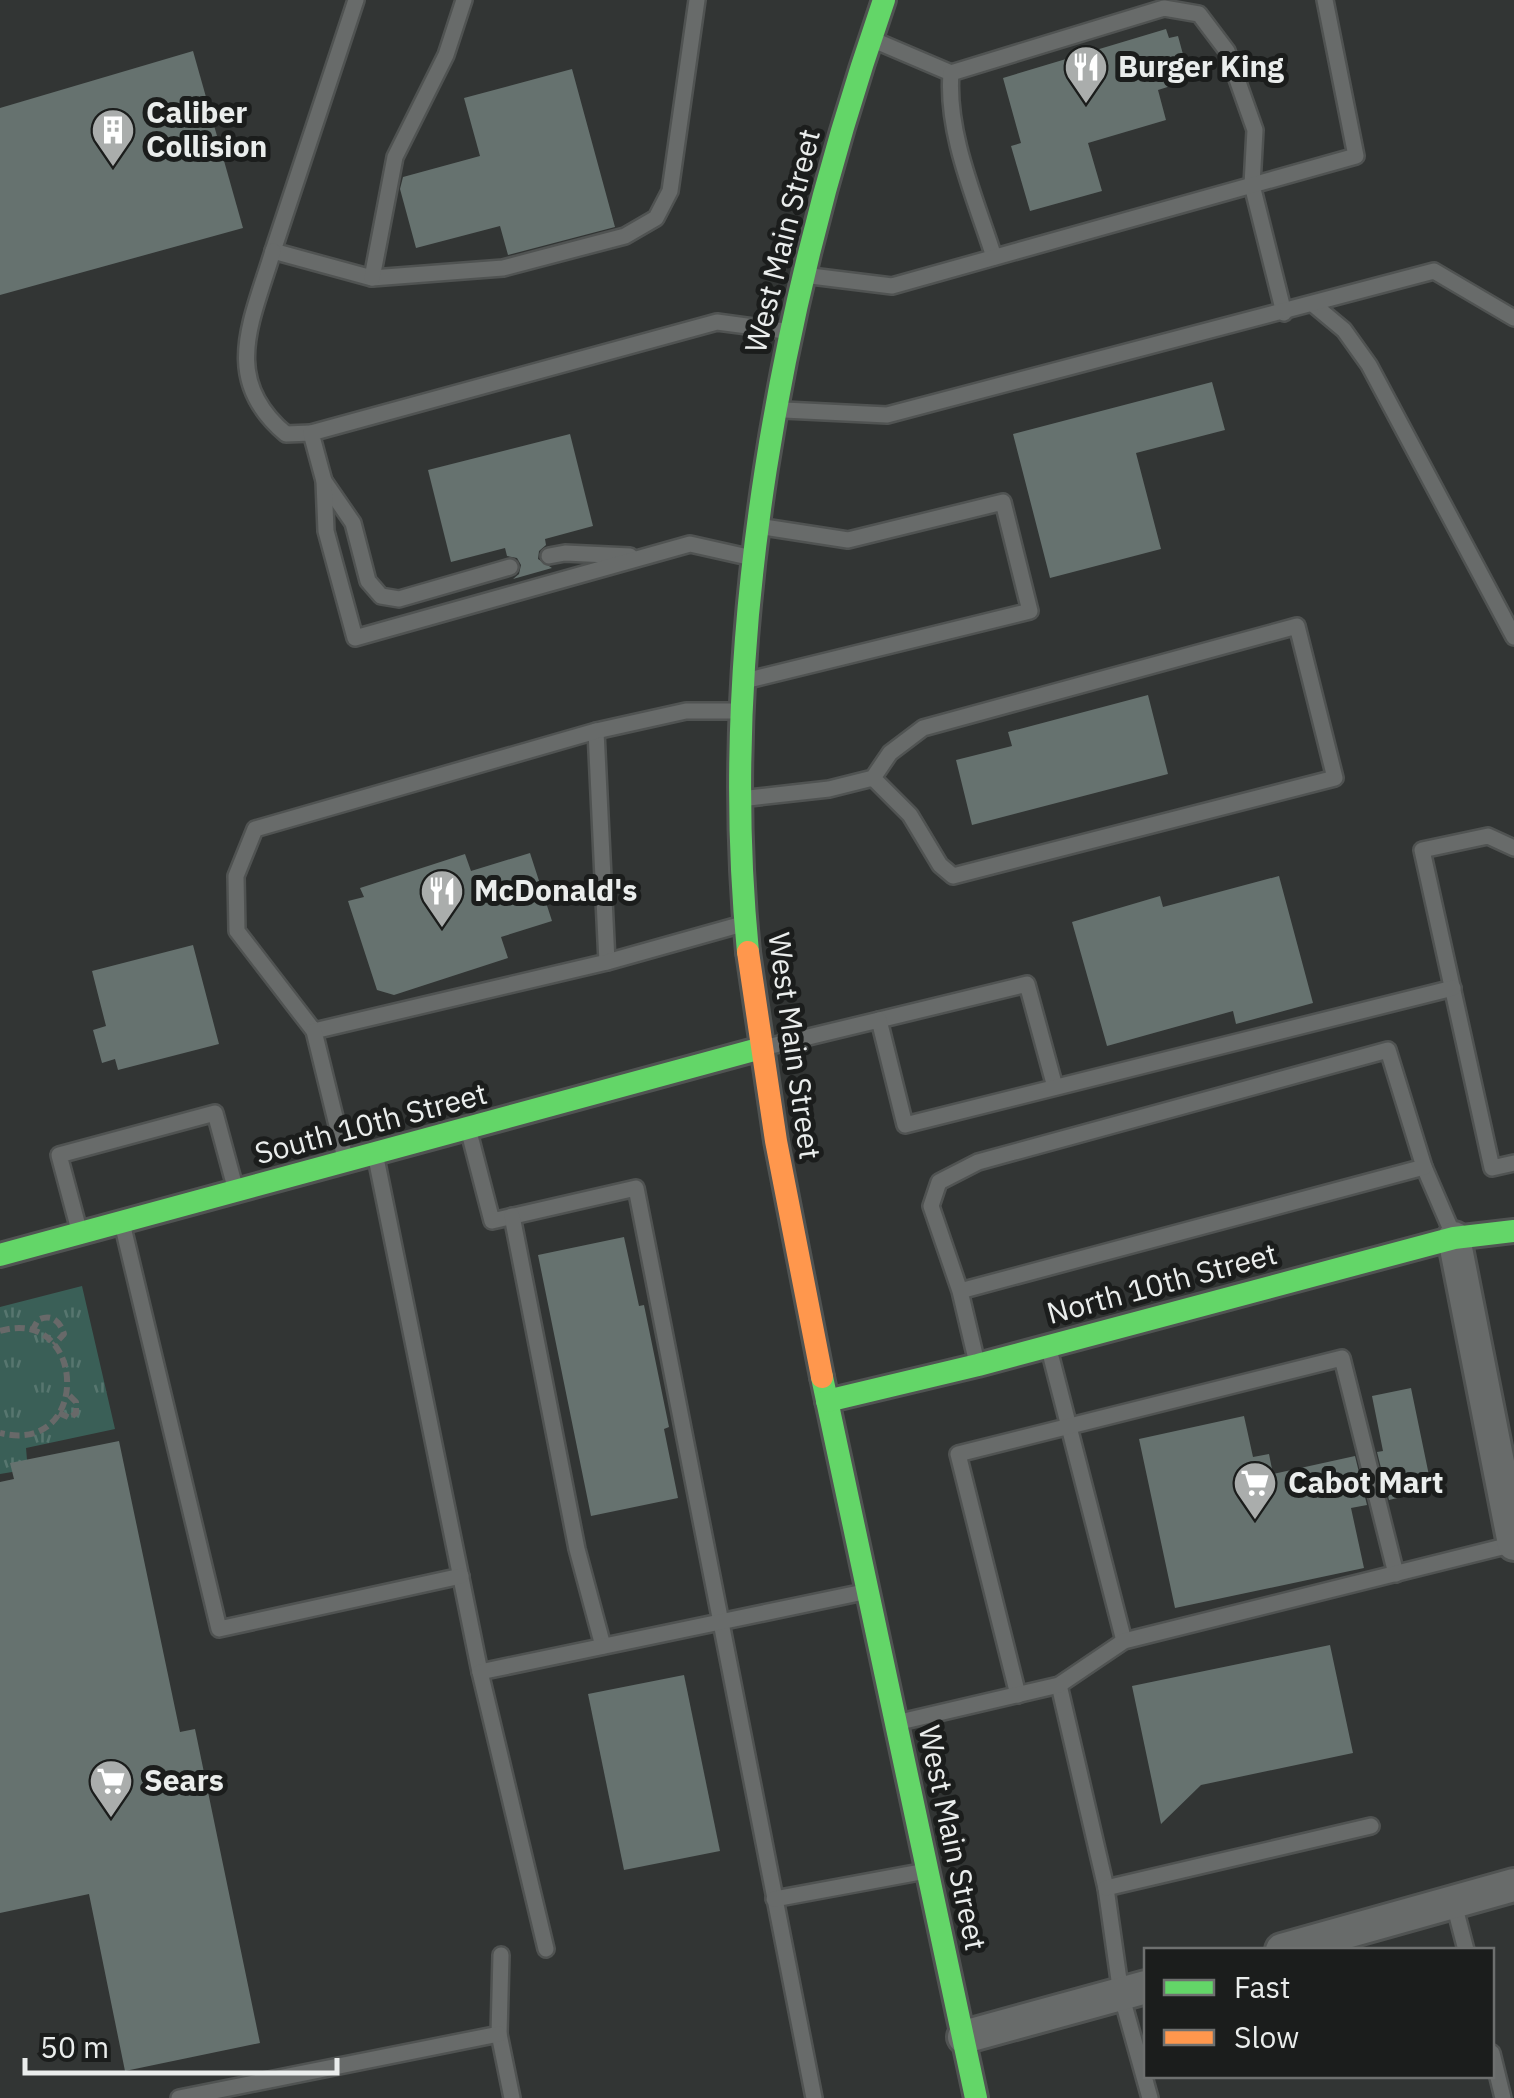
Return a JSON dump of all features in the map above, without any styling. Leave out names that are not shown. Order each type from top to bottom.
[{"type":"main road","name":"West Main Street","points":[[884,0],[827,174],[775,409],[745,681],[740,800],[758,1049],[827,1401],[976,2098]]},
{"type":"main road","name":"South 10th Street","points":[[0,1255],[758,1049]]},
{"type":"main road","name":"North 10th Street","points":[[827,1401],[978,1365],[1454,1238],[1514,1231]]},
{"type":"street","points":[[1454,1238],[1506,1467],[1514,1544]]},
{"type":"street","points":[[1289,1948],[1514,1885]]},
{"type":"street","points":[[964,2037],[1134,1990]]},
{"type":"lane","points":[[356,0],[247,340],[244,364],[249,388],[266,416],[286,434],[311,433],[717,322],[789,332]]},
{"type":"lane","points":[[372,278],[395,157],[446,55],[464,0]]},
{"type":"lane","points":[[273,251],[372,278],[503,268],[625,236],[656,218],[670,192],[697,0]]},
{"type":"lane","points":[[802,275],[892,286],[1356,156],[1325,0]]},
{"type":"lane","points":[[870,39],[951,73],[1164,8],[1199,14],[1227,50],[1254,130],[1252,185],[1284,313]]},
{"type":"lane","points":[[951,73],[950,91],[961,153],[994,257]]},
{"type":"lane","points":[[775,409],[887,416],[1434,271],[1514,318]]},
{"type":"lane","points":[[1314,305],[1344,330],[1369,366],[1514,638]]},
{"type":"lane","points":[[311,433],[324,481],[326,531],[356,638],[690,544],[756,559]]},
{"type":"lane","points":[[324,481],[353,523],[368,580],[381,596],[398,599],[510,567]]},
{"type":"lane","points":[[745,681],[1030,611],[1003,502],[848,540],[760,526]]},
{"type":"lane","points":[[549,556],[644,556]]},
{"type":"lane","points":[[740,800],[874,778],[890,753],[922,728],[1297,626],[1336,778],[953,876],[940,866],[910,815],[874,778]]},
{"type":"lane","points":[[346,1162],[314,1031],[237,932],[236,876],[255,829],[686,710],[744,712]]},
{"type":"lane","points":[[596,732],[607,962]]},
{"type":"lane","points":[[1514,848],[1488,836],[1422,850],[1492,1168],[1514,1163]]},
{"type":"lane","points":[[314,1031],[607,962],[746,924]]},
{"type":"lane","points":[[758,1049],[1027,984],[1055,1087]]},
{"type":"lane","points":[[878,1020],[905,1125],[1453,988]]},
{"type":"lane","points":[[978,1365],[960,1292],[931,1206],[939,1182],[978,1162],[1388,1050],[1424,1167],[1454,1238]]},
{"type":"lane","points":[[80,1234],[59,1155],[180,1122],[215,1113],[236,1192]]},
{"type":"lane","points":[[468,1128],[492,1221],[636,1188],[814,2098]]},
{"type":"lane","points":[[376,1154],[480,1672],[546,1949]]},
{"type":"lane","points":[[960,1292],[1424,1167]]},
{"type":"lane","points":[[512,1216],[577,1549],[603,1646]]},
{"type":"lane","points":[[122,1223],[219,1629],[461,1576]]},
{"type":"lane","points":[[1048,1345],[1124,1642]]},
{"type":"lane","points":[[1018,1695],[958,1454],[1342,1358],[1396,1574]]},
{"type":"lane","points":[[896,1723],[1059,1685],[1124,1642],[1514,1544]]},
{"type":"lane","points":[[480,1672],[868,1592]]},
{"type":"lane","points":[[1059,1685],[1134,1990],[1144,2058]]},
{"type":"lane","points":[[1106,1888],[1370,1826]]},
{"type":"lane","points":[[774,1899],[928,1870]]},
{"type":"lane","points":[[1454,1904],[1465,1948]]},
{"type":"lane","points":[[500,1956],[499,2034],[512,2098]]},
{"type":"lane","points":[[180,2098],[499,2034]]},
{"type":"lane","points":[[1494,2061],[1503,2098]]},
{"type":"path","points":[[32,1331],[43,1317],[58,1322],[64,1334],[54,1345]]},
{"type":"path","points":[[0,1331],[32,1331],[54,1345],[68,1369],[68,1394],[59,1413],[34,1432],[0,1433]]},
{"type":"path","points":[[59,1413],[70,1418],[76,1413],[76,1402],[68,1394]]},
{"type":"green space","points":[[82,1286],[115,1429],[26,1448],[27,1460],[12,1472],[0,1474],[0,1307]]},
{"type":"building","name":"Burger King","points":[[1166,29],[1169,38],[1178,36],[1190,80],[1158,90],[1166,120],[1088,143],[1102,191],[1030,211],[1011,146],[1021,143],[1003,78]]},
{"type":"building","name":"Caliber Collision","points":[[193,51],[243,228],[0,295],[0,108]]},
{"type":"building","points":[[572,69],[615,227],[508,255],[500,226],[416,248],[400,189],[403,177],[480,156],[464,98]]},
{"type":"building","points":[[1212,382],[1225,430],[1136,453],[1161,549],[1050,578],[1013,434]]},
{"type":"building","points":[[570,434],[593,526],[545,539],[538,559],[552,568],[513,579],[521,565],[517,558],[507,556],[505,548],[451,562],[428,470]]},
{"type":"building","points":[[1148,695],[1168,774],[972,825],[956,760],[1012,746],[1008,732]]},
{"type":"building","name":"McDonald's","points":[[530,853],[552,921],[501,937],[508,958],[394,995],[377,990],[348,901],[364,897],[360,888],[465,854],[471,871]]},
{"type":"building","points":[[1279,876],[1313,1003],[1236,1024],[1233,1011],[1107,1046],[1072,922],[1160,896],[1163,907]]},
{"type":"building","points":[[193,945],[219,1044],[118,1070],[115,1059],[102,1063],[93,1030],[106,1026],[92,971]]},
{"type":"building","points":[[624,1237],[639,1306],[644,1305],[669,1427],[664,1429],[678,1498],[591,1516],[538,1255]]},
{"type":"building","points":[[1411,1388],[1432,1490],[1389,1500],[1377,1452],[1383,1451],[1372,1396]]},
{"type":"building","name":"Cabot Mart","points":[[1244,1416],[1253,1457],[1269,1454],[1273,1474],[1355,1456],[1367,1505],[1351,1508],[1364,1568],[1175,1608],[1139,1439]]},
{"type":"building","points":[[119,1441],[180,1732],[195,1729],[260,2043],[125,2071],[89,1894],[0,1913],[0,1482],[14,1479],[10,1463]]},
{"type":"building","points":[[1330,1645],[1353,1753],[1201,1785],[1161,1824],[1132,1686]]},
{"type":"building","points":[[684,1675],[720,1851],[624,1870],[588,1694]]},
{"type":"traffic: fast","points":[[748,952],[741,833],[742,713],[750,591],[766,470],[815,230],[884,0]]},
{"type":"traffic: fast","points":[[0,1255],[758,1049]]},
{"type":"traffic: fast","points":[[827,1401],[978,1365],[1454,1238],[1514,1231]]},
{"type":"traffic: fast","points":[[822,1377],[976,2098]]},
{"type":"traffic: slow","points":[[748,952],[776,1141],[822,1377]]},
{"type":"place","name":"Burger King","points":[[1086,105]]},
{"type":"place","name":"Caliber Collision","points":[[113,168]]},
{"type":"place","name":"McDonald's","points":[[442,929]]},
{"type":"place","name":"Cabot Mart","points":[[1255,1521]]},
{"type":"place","name":"Sears","points":[[111,1819]]}]
